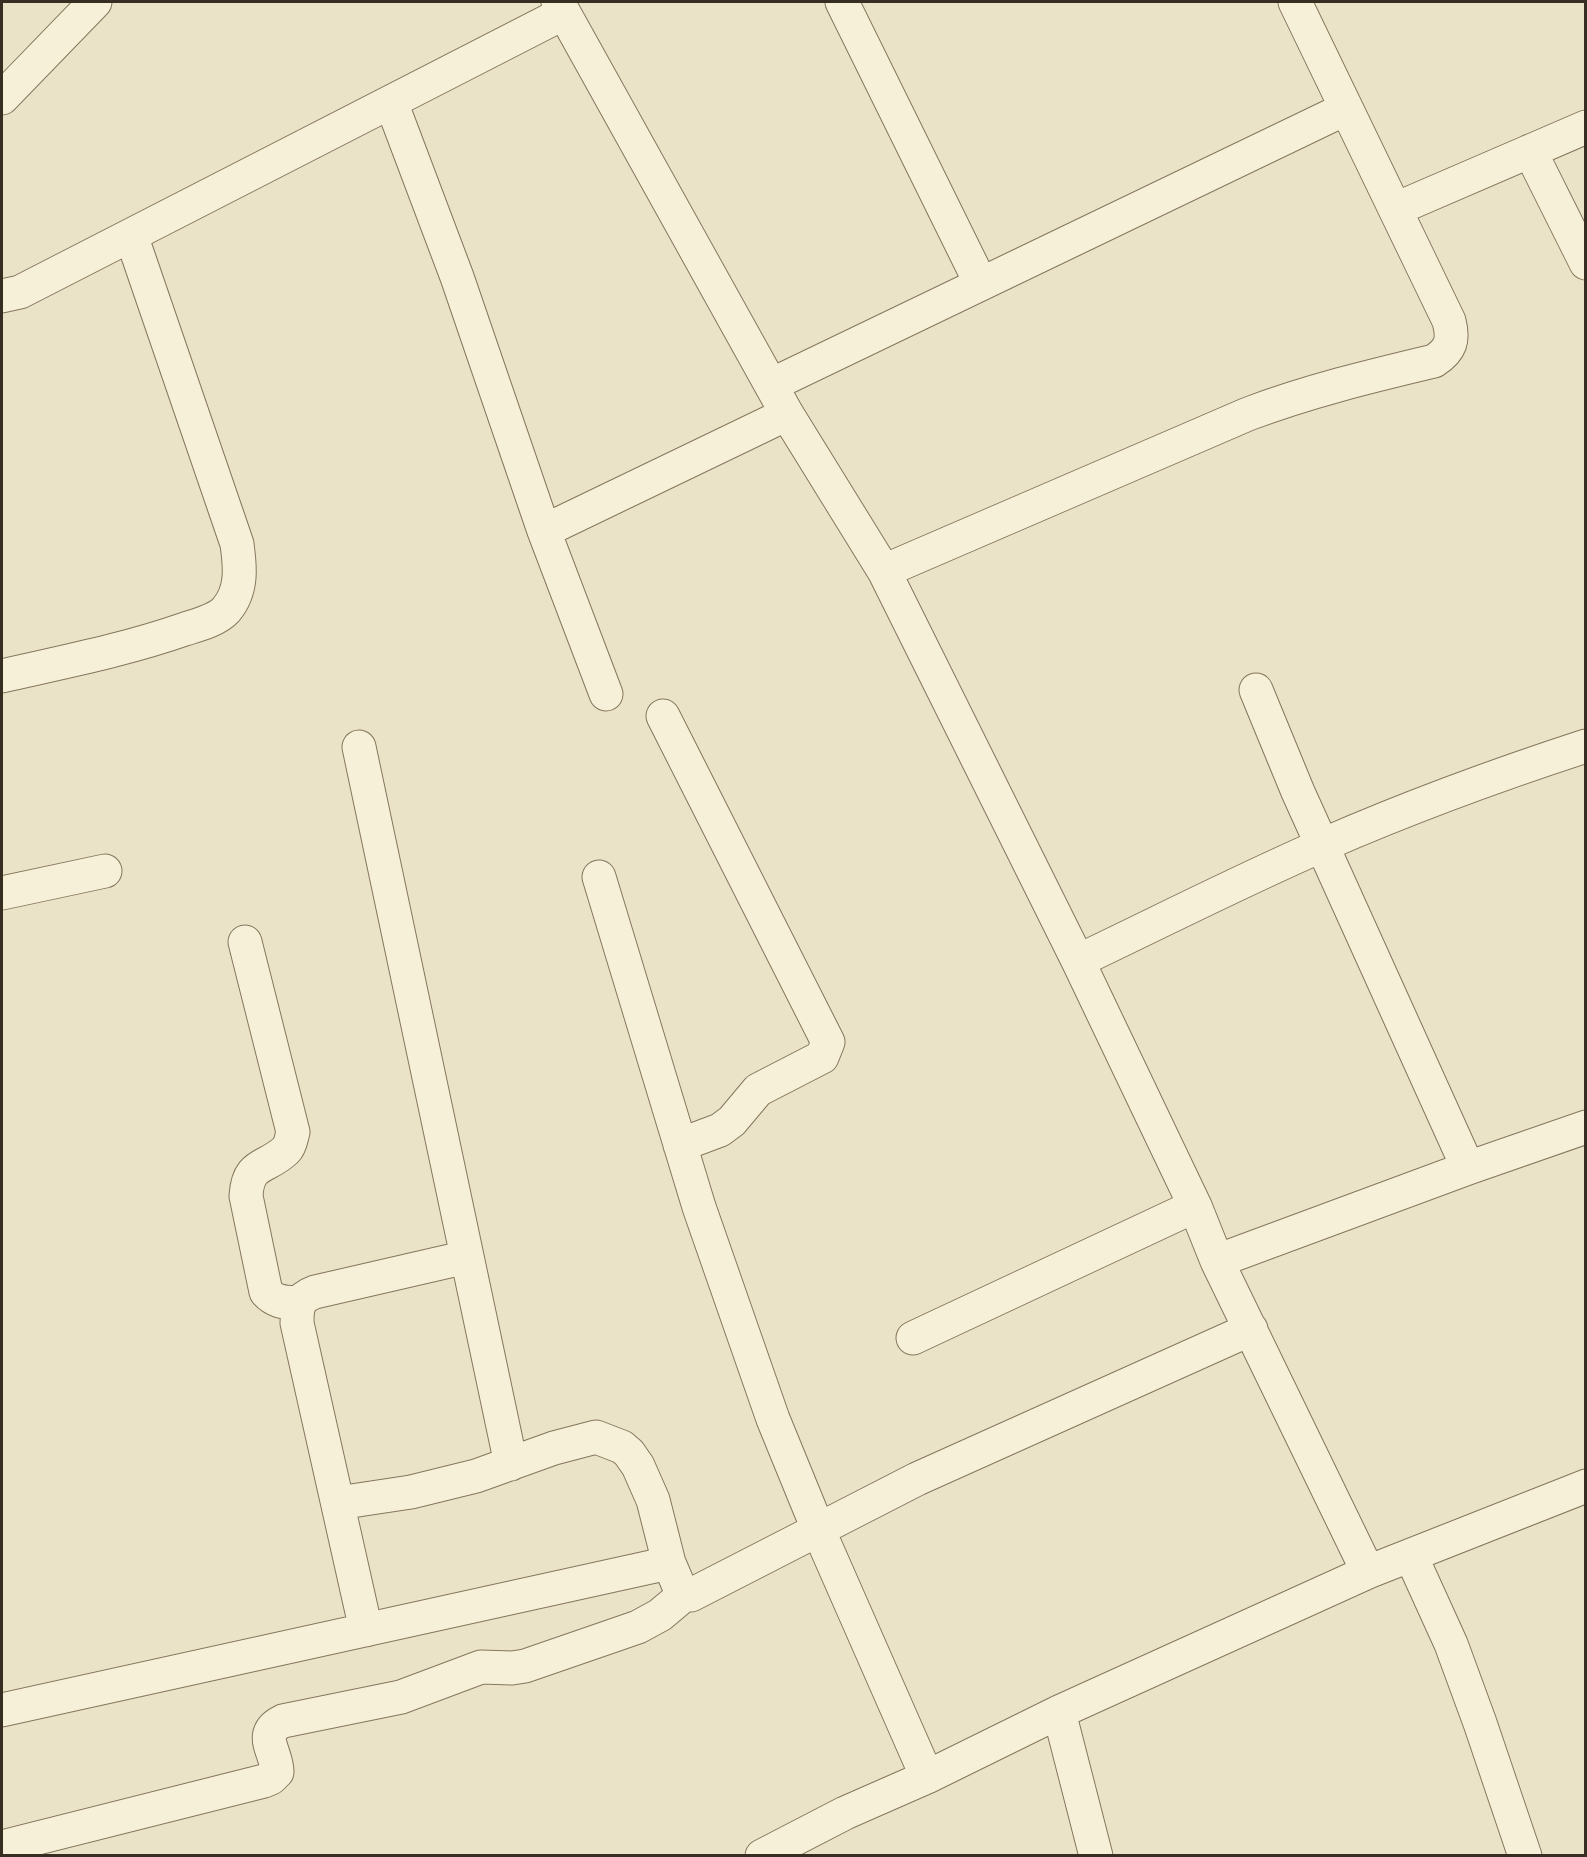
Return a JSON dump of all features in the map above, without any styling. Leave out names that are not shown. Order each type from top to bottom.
[{"type":"street","points":[[842,2],[981,284]]},
{"type":"street","points":[[884,571],[1265,408],[1336,384],[1434,361],[1443,355],[1450,345],[1452,336],[1449,321],[1295,2]]},
{"type":"street","points":[[2,296],[20,292],[391,102],[561,7],[787,414],[884,571],[1078,961],[1194,1206],[1217,1261],[1368,1572]]},
{"type":"street","points":[[2,98],[79,8]]},
{"type":"street","points":[[391,102],[457,277],[543,531],[606,694]]},
{"type":"street","points":[[771,385],[1345,108]]},
{"type":"street","points":[[1396,209],[1586,127]]},
{"type":"street","points":[[1530,151],[1586,263]]},
{"type":"street","points":[[2,676],[148,642],[208,621],[226,610],[236,593],[241,571],[237,544],[131,235]]},
{"type":"street","points":[[543,531],[787,414]]},
{"type":"street","points":[[1257,690],[1299,792],[1468,1168]]},
{"type":"street","points":[[663,716],[828,1042],[822,1057],[758,1090],[732,1121],[720,1130],[680,1145]]},
{"type":"street","points":[[1078,961],[1323,844],[1420,804],[1586,746]]},
{"type":"street","points":[[359,747],[511,1464]]},
{"type":"street","points":[[2,893],[105,871]]},
{"type":"street","points":[[599,877],[699,1208],[770,1408],[818,1529],[927,1777]]},
{"type":"street","points":[[245,942],[293,1132],[290,1145],[286,1150],[253,1171],[247,1185],[246,1196],[266,1292],[272,1299],[280,1302],[299,1303]]},
{"type":"street","points":[[1217,1261],[1586,1127]]},
{"type":"street","points":[[913,1338],[1194,1206]]},
{"type":"street","points":[[366,1630],[297,1323],[299,1303],[303,1298],[315,1292],[467,1257]]},
{"type":"street","points":[[2,1847],[271,1778],[276,1775],[278,1767],[269,1738],[270,1731],[283,1721],[401,1697],[481,1667],[525,1666],[638,1627],[660,1615],[685,1594],[692,1594],[917,1479],[1251,1329]]},
{"type":"street","points":[[338,1503],[411,1492],[476,1476],[554,1448],[596,1437],[622,1447],[638,1466],[652,1500],[669,1563],[681,1591],[685,1594]]},
{"type":"street","points":[[762,1856],[845,1813],[927,1777],[1059,1712],[1368,1572],[1586,1486]]},
{"type":"street","points":[[1411,1556],[1451,1644],[1525,1856]]},
{"type":"street","points":[[2,1710],[669,1563]]},
{"type":"street","points":[[1059,1712],[1096,1856]]}]
